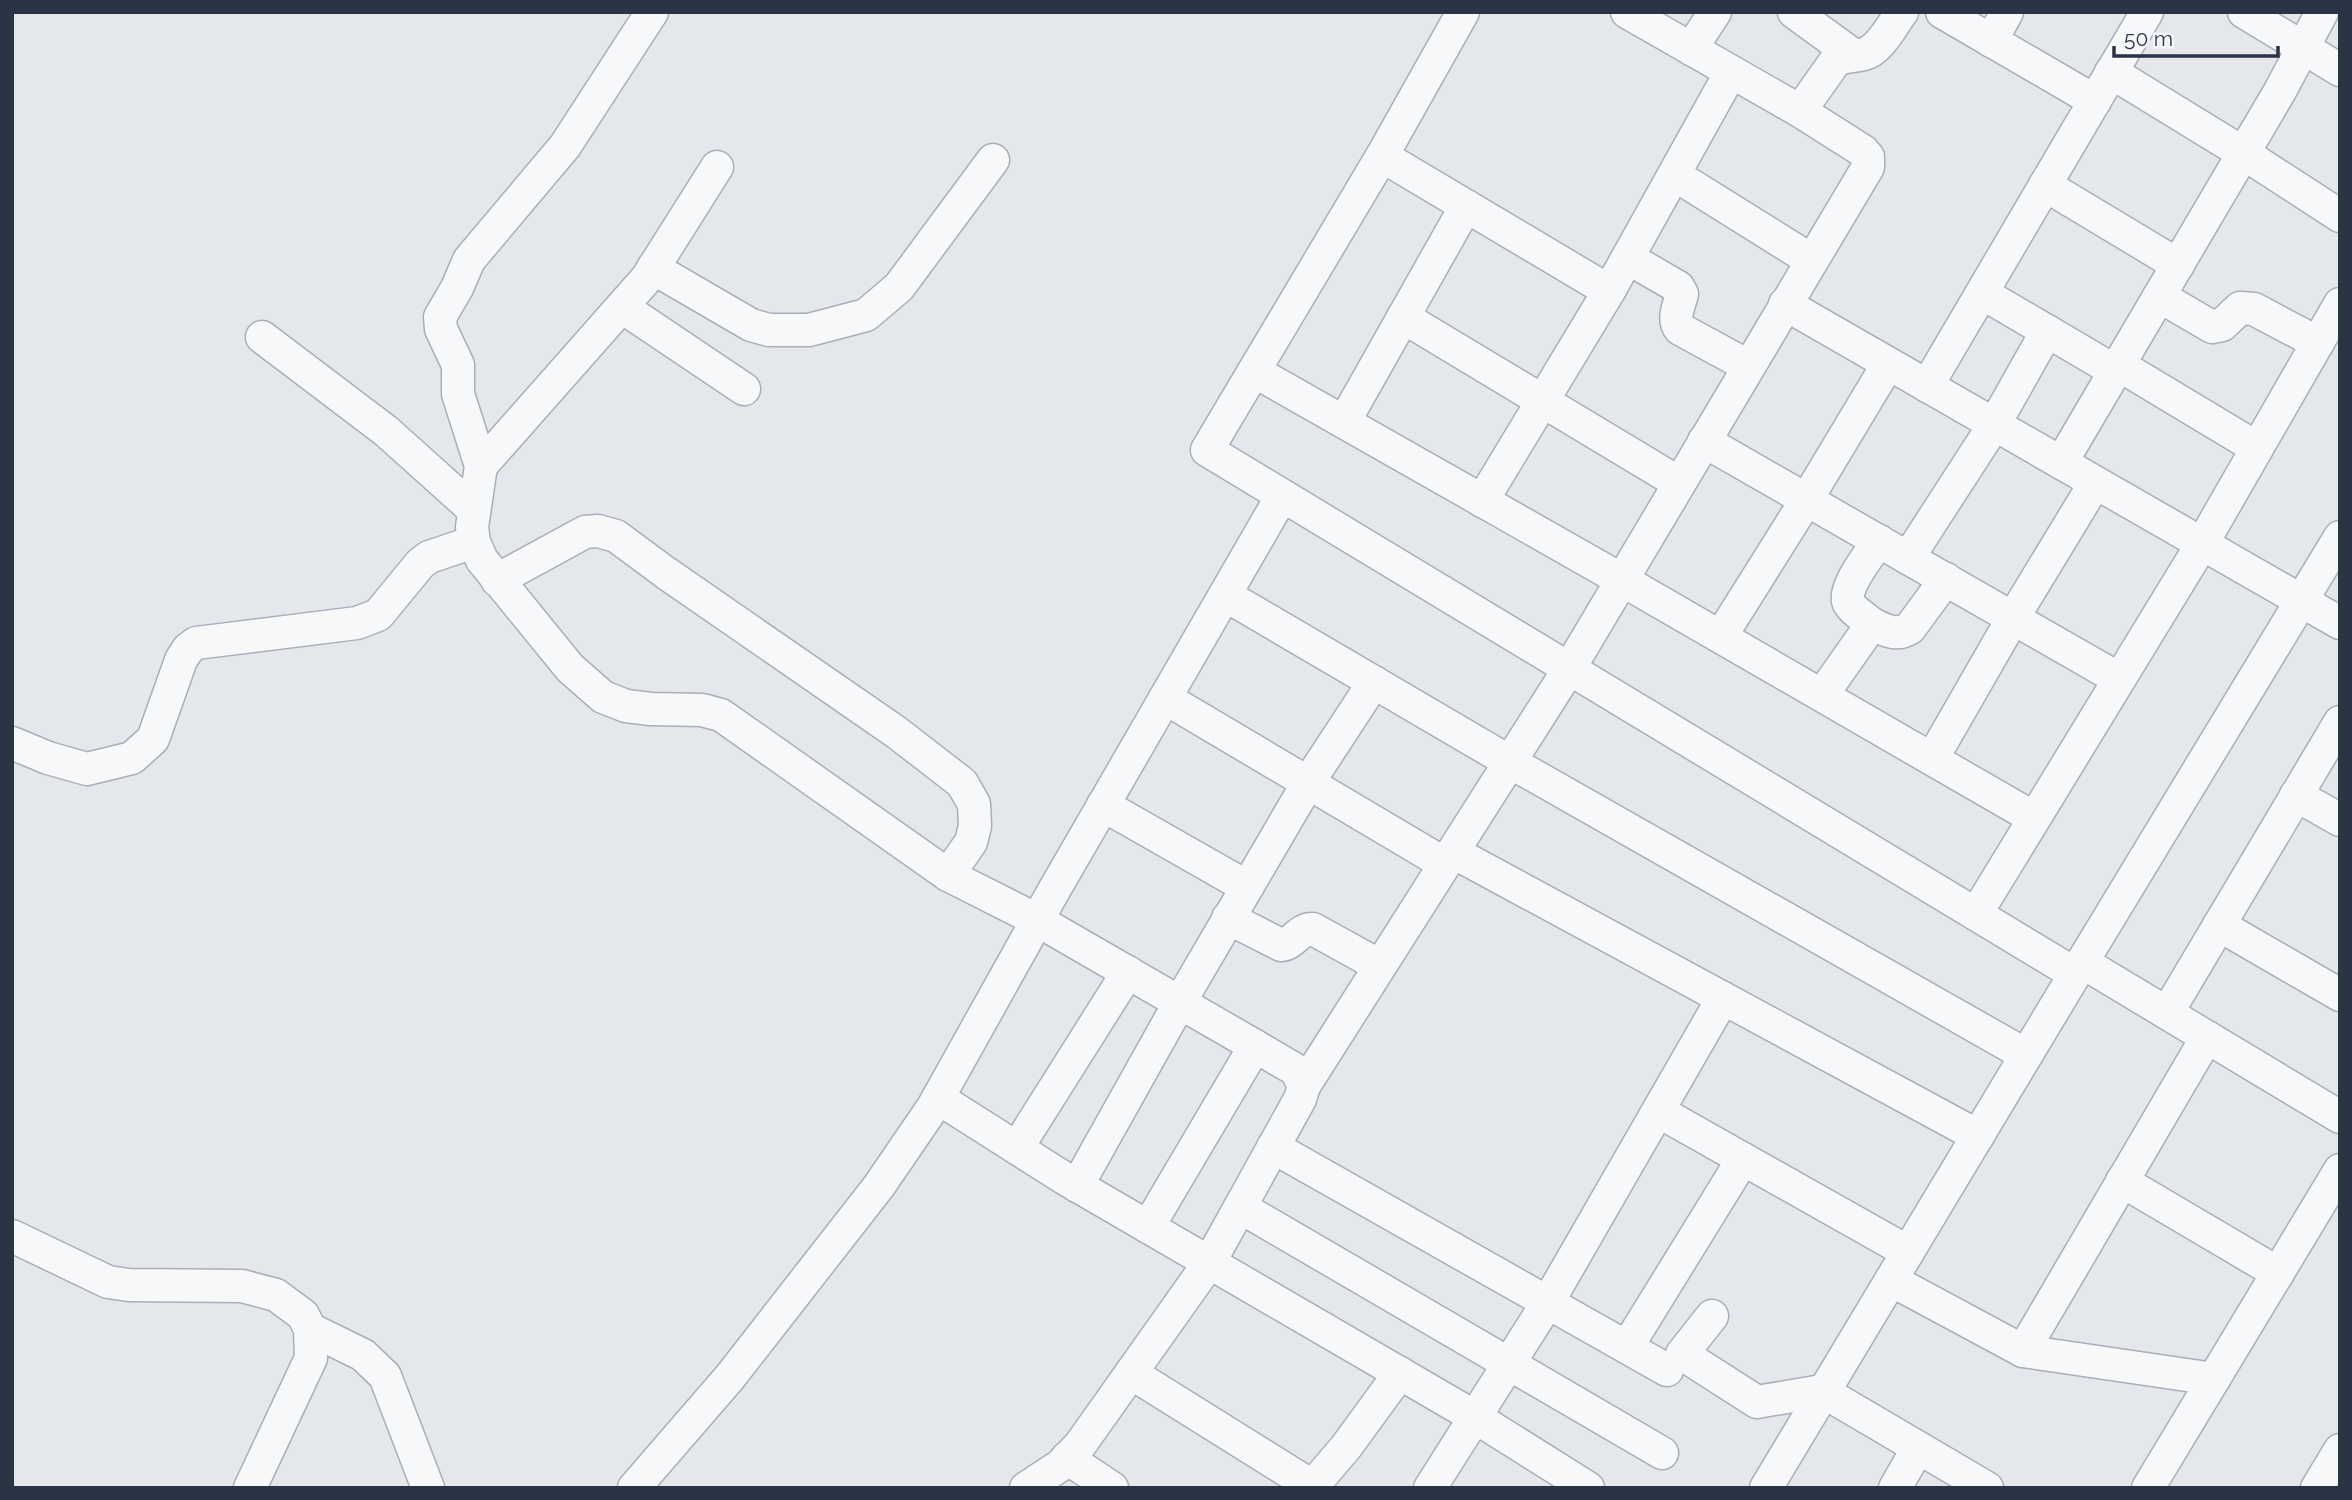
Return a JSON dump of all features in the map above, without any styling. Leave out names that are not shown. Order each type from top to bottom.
[{"type":"street","points":[[652,12],[565,146],[469,260],[440,317],[441,329],[458,365],[458,394],[481,466],[472,527],[474,542],[482,560],[570,668],[603,697],[638,708],[702,710],[722,715],[948,875],[1037,920],[1296,1070],[1304,1086]]},
{"type":"street","points":[[1462,12],[1382,156],[1207,450],[1976,914],[2167,1013],[2340,1118]]},
{"type":"street","points":[[1026,1488],[1061,1465],[1080,1445],[1209,1262],[1300,1099],[1304,1086],[1569,669],[1868,167],[1868,158],[1863,150],[1627,12]]},
{"type":"street","points":[[1691,49],[1715,12]]},
{"type":"street","points":[[1794,12],[1853,55]]},
{"type":"street","points":[[1800,111],[1836,60],[1874,50],[1902,12]]},
{"type":"street","points":[[1942,12],[2095,101]]},
{"type":"street","points":[[1992,41],[2007,12]]},
{"type":"street","points":[[1927,386],[2147,12]]},
{"type":"street","points":[[2244,12],[2340,70]]},
{"type":"street","points":[[2061,463],[2243,153],[2322,12]]},
{"type":"street","points":[[1482,500],[1609,291],[1731,72]]},
{"type":"street","points":[[2111,72],[2340,216]]},
{"type":"street","points":[[1382,156],[1609,291]]},
{"type":"street","points":[[653,268],[751,325],[769,330],[809,330],[866,315],[899,287],[993,160]]},
{"type":"street","points":[[481,466],[622,307],[653,268],[717,167]]},
{"type":"street","points":[[1675,175],[1811,260]]},
{"type":"street","points":[[2045,185],[2178,265]]},
{"type":"street","points":[[1344,422],[1466,206]]},
{"type":"street","points":[[1628,258],[1678,287],[1682,294],[1676,324],[1680,329],[1748,366]]},
{"type":"street","points":[[1982,293],[2257,447]]},
{"type":"street","points":[[2160,296],[2212,327],[2222,325],[2240,308],[2254,309],[2318,342]]},
{"type":"street","points":[[1785,304],[2340,623]]},
{"type":"street","points":[[1976,914],[2202,544],[2340,304]]},
{"type":"street","points":[[622,307],[744,389]]},
{"type":"street","points":[[1403,317],[1679,483]]},
{"type":"street","points":[[1908,558],[1994,425],[2047,331]]},
{"type":"street","points":[[262,337],[386,431],[474,510]]},
{"type":"street","points":[[1721,636],[1888,364]]},
{"type":"street","points":[[1254,372],[1721,636],[2034,818]]},
{"type":"street","points":[[1704,441],[2119,679]]},
{"type":"street","points":[[1932,759],[2012,618],[2095,483]]},
{"type":"street","points":[[634,1488],[730,1377],[879,1186],[938,1098],[1037,920],[1282,496]]},
{"type":"street","points":[[497,580],[585,532],[598,531],[616,536],[896,732],[962,783],[974,804],[975,827],[971,842],[948,875]]},
{"type":"street","points":[[1766,1488],[2340,537]]},
{"type":"street","points":[[1879,541],[1846,596],[1849,604],[1872,624],[1891,633],[1905,632],[1946,579]]},
{"type":"street","points":[[12,743],[48,758],[87,769],[132,758],[153,739],[181,660],[196,643],[357,623],[379,615],[420,564],[429,557],[474,542]]},
{"type":"street","points":[[1225,595],[1510,762],[2026,1055]]},
{"type":"street","points":[[1822,695],[1872,624]]},
{"type":"street","points":[[1077,1186],[1228,918],[1308,783],[1374,682]]},
{"type":"street","points":[[1165,698],[1308,783],[1723,998],[1978,1136]]},
{"type":"street","points":[[2167,1013],[2340,722]]},
{"type":"street","points":[[2296,795],[2340,820]]},
{"type":"street","points":[[1103,805],[1247,887]]},
{"type":"street","points":[[1228,918],[1280,945],[1286,945],[1308,929],[1313,929],[1380,966]]},
{"type":"street","points":[[2219,925],[2338,988]]},
{"type":"street","points":[[1017,1148],[1128,972]]},
{"type":"street","points":[[1430,1488],[1548,1302],[1723,998]]},
{"type":"street","points":[[2023,1351],[2207,1037]]},
{"type":"street","points":[[1148,1227],[1255,1046]]},
{"type":"street","points":[[938,1098],[1077,1186],[1475,1416],[1588,1488]]},
{"type":"street","points":[[1658,1111],[1908,1252]]},
{"type":"street","points":[[1273,1147],[1667,1370]]},
{"type":"street","points":[[1628,1347],[1743,1159]]},
{"type":"street","points":[[2148,1488],[2340,1170]]},
{"type":"street","points":[[2122,1181],[2278,1273]]},
{"type":"street","points":[[1240,1207],[1662,1453]]},
{"type":"street","points":[[12,1236],[108,1282],[129,1285],[242,1286],[276,1296],[303,1315],[310,1329],[311,1358],[250,1488]]},
{"type":"street","points":[[1891,1280],[2023,1351],[2049,1357],[2214,1379]]},
{"type":"street","points":[[1712,1315],[1682,1354],[1757,1402],[1822,1391],[1987,1488]]},
{"type":"street","points":[[310,1329],[363,1355],[385,1376],[428,1488]]},
{"type":"street","points":[[1131,1373],[1312,1487],[1346,1447],[1400,1373]]},
{"type":"street","points":[[1895,1488],[1918,1448]]},
{"type":"street","points":[[2317,1488],[2340,1450]]},
{"type":"street","points":[[1067,1458],[1102,1485]]}]
